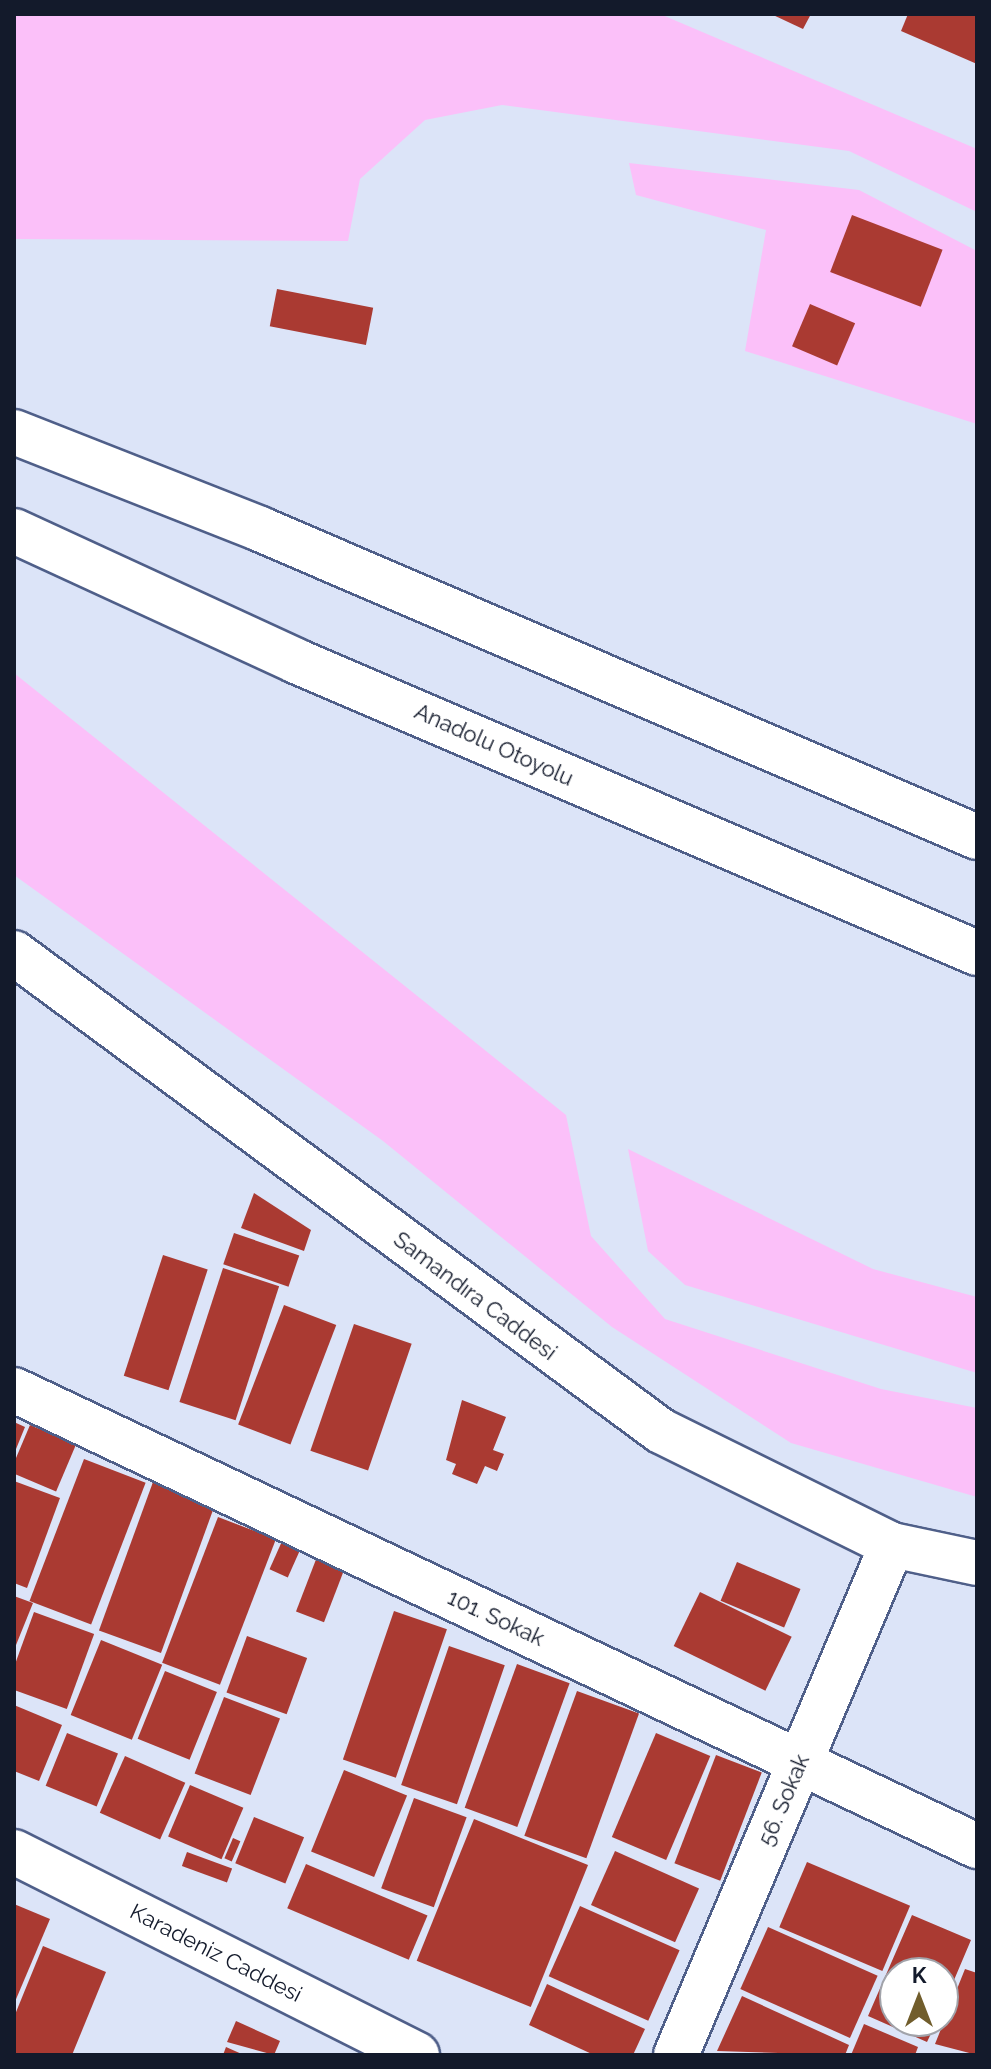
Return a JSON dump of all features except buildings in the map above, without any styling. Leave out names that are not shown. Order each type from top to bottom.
[{"type":"main road","points":[[14,432],[260,529],[977,837]]},
{"type":"main road","name":"Anadolu Otoyolu","points":[[14,531],[296,661],[977,953]]},
{"type":"main road","name":"Samandıra Caddesi","points":[[14,953],[661,1431],[892,1545],[977,1563]]},
{"type":"main road","name":"101. Sokak","points":[[14,1390],[977,1846]]},
{"type":"main road","name":"56. Sokak","points":[[676,2055],[892,1545]]},
{"type":"main road","name":"Karadeniz Caddesi","points":[[14,1852],[417,2055]]},
{"type":"shaded area","points":[[14,14],[660,14],[977,149],[977,212],[849,151],[502,105],[425,120],[360,179],[348,241],[14,239]]},
{"type":"shaded area","points":[[629,163],[859,190],[977,251],[977,424],[745,351],[766,230],[636,195]]},
{"type":"shaded area","points":[[14,673],[566,1115],[591,1236],[665,1319],[881,1389],[977,1408],[977,1497],[791,1443],[612,1327],[383,1141],[14,875]]},
{"type":"shaded area","points":[[628,1149],[873,1269],[977,1297],[977,1373],[685,1285],[648,1251]]}]
